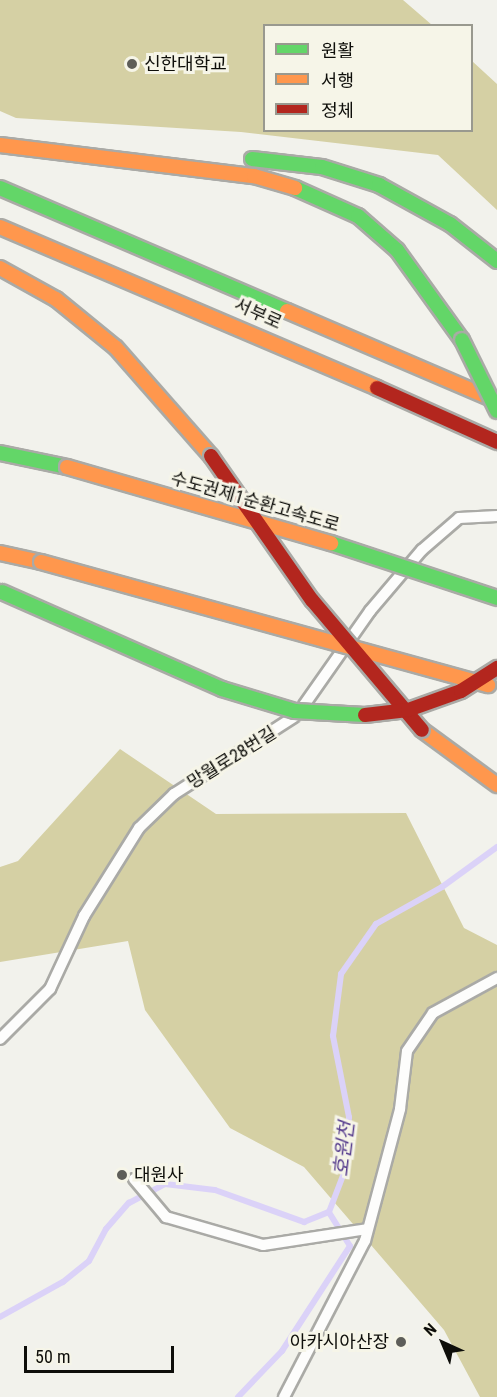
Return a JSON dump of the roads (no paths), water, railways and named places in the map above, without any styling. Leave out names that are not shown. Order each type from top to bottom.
[{"type":"highway","points":[[0,145],[105,160],[254,176],[317,194],[358,216],[397,250],[462,340],[497,411]]},
{"type":"highway","points":[[105,160],[257,159],[344,172],[412,200],[497,261]]},
{"type":"highway","name":"서부로","points":[[0,188],[497,401]]},
{"type":"highway","name":"서부로","points":[[0,227],[228,321],[497,442]]},
{"type":"highway","points":[[0,268],[56,299],[116,348],[166,399],[211,456],[312,600],[422,730],[497,785]]},
{"type":"highway","name":"수도권제1순환고속도로","points":[[0,453],[67,467],[417,568],[497,598]]},
{"type":"highway","points":[[0,553],[41,562],[497,687]]},
{"type":"highway","points":[[1,592],[222,689],[306,712],[363,716],[408,710],[461,691],[497,668]]},
{"type":"lane","name":"망월로28번길","points":[[0,1039],[50,989],[84,916],[139,828],[174,794],[298,714],[370,611],[444,529],[459,518],[497,516]]},
{"type":"lane","points":[[285,1397],[315,1347],[367,1229],[400,1109],[407,1051],[433,1013],[497,978]]},
{"type":"lane","points":[[134,1179],[153,1207],[180,1221],[263,1245],[367,1229]]},
{"type":"waterway","name":"호원천","points":[[0,1317],[63,1282],[89,1261],[106,1229],[129,1203],[165,1184],[215,1190],[304,1222],[329,1212],[344,1173],[349,1117],[333,1036],[341,974],[376,924],[442,887],[497,847]]},
{"type":"waterway","points":[[238,1397],[282,1351],[350,1246],[329,1212]]},
{"type":"place","name":"신한대학교","points":[[132,64]]},
{"type":"place","name":"대원사","points":[[122,1175]]},
{"type":"place","name":"아카시아산장","points":[[401,1342]]}]
